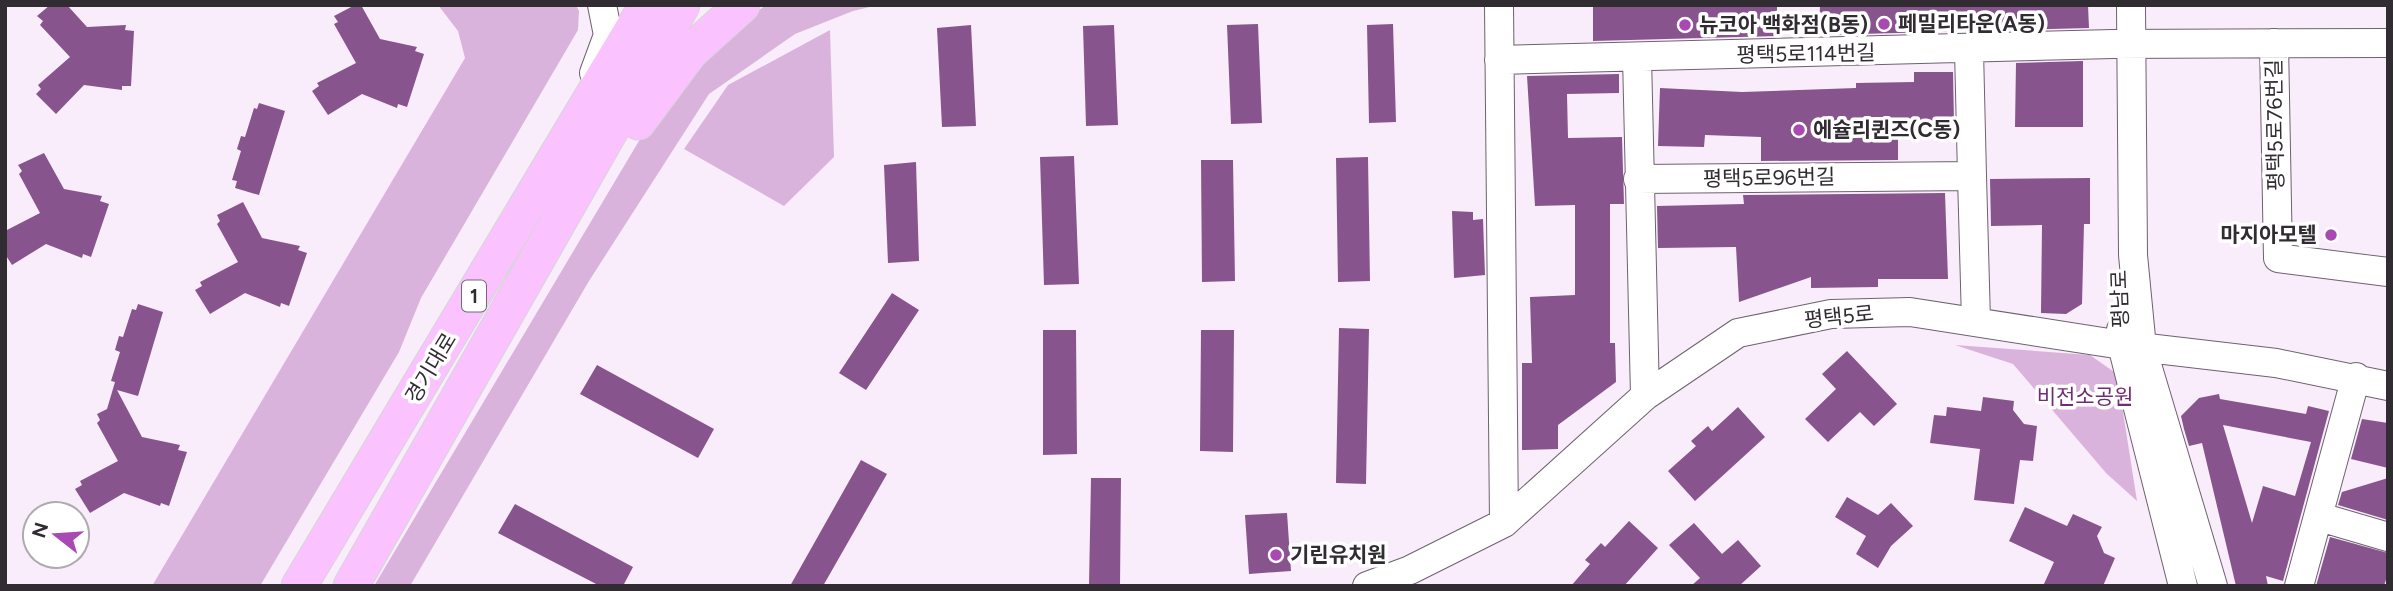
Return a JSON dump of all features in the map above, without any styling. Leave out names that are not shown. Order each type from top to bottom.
[{"type":"main road","name":"경기대로","points":[[299,586],[647,5]]},
{"type":"main road","name":"경기대로","points":[[351,586],[682,5]]},
{"type":"main road","points":[[566,207],[615,158],[647,107],[690,52],[742,5]]},
{"type":"street","points":[[559,153],[608,35],[603,5]]},
{"type":"street","points":[[1499,5],[1504,523]]},
{"type":"street","name":"평남로","points":[[2113,5],[2122,44],[2132,339],[2183,586]]},
{"type":"street","points":[[2122,44],[2131,5]]},
{"type":"street","points":[[2274,43],[2388,43]]},
{"type":"street","name":"평택5로76번길","points":[[2122,44],[2274,43],[2278,258],[2388,272]]},
{"type":"street","name":"평택5로114번길","points":[[1499,60],[2122,44]]},
{"type":"street","points":[[1969,50],[1976,321]]},
{"type":"street","points":[[1637,57],[1645,396]]},
{"type":"street","name":"평택5로96번길","points":[[1638,179],[1972,176]]},
{"type":"street","name":"평택5로","points":[[1367,586],[1396,581],[1504,523],[1645,396],[1738,333],[1830,314],[1910,312],[2132,339],[2356,377],[2388,386]]},
{"type":"street","points":[[2213,586],[2132,339],[2302,354],[2388,372]]},
{"type":"street","points":[[2299,586],[2320,517],[2356,377]]},
{"type":"street","points":[[2320,517],[2388,537]]},
{"type":"green space","points":[[438,5],[576,5],[579,11],[578,30],[421,298],[399,352],[260,586],[152,586],[465,58],[458,31]]},
{"type":"green space","points":[[766,5],[878,5],[853,11],[795,34],[709,94],[589,281],[410,586],[374,586],[655,114],[717,41]]},
{"type":"green space","points":[[830,30],[834,157],[784,206],[684,149],[728,85]]},
{"type":"green space","name":"비전소공원","points":[[1955,345],[2090,355],[2117,374],[2137,501],[2106,473],[2013,364]]},
{"type":"building","points":[[50,5],[67,5],[87,27],[126,25],[125,30],[134,31],[131,86],[122,86],[122,90],[84,85],[56,114],[36,94],[41,89],[38,85],[70,57],[40,25],[43,21],[37,16]]},
{"type":"building","points":[[355,5],[361,5],[380,39],[417,47],[415,51],[424,54],[407,107],[398,104],[397,108],[362,94],[328,115],[312,91],[319,86],[317,83],[356,63],[334,24],[338,22],[334,16]]},
{"type":"building","name":"뉴코아 백화점(B동)","points":[[1593,5],[1777,5],[1777,36],[1593,41]]},
{"type":"building","points":[[1820,5],[2088,5],[2089,28],[1819,35]]},
{"type":"building","points":[[1258,24],[1262,123],[1231,124],[1227,25]]},
{"type":"building","points":[[1393,24],[1396,122],[1369,123],[1367,25]]},
{"type":"building","points":[[971,25],[976,126],[942,127],[937,28]]},
{"type":"building","points":[[1114,25],[1118,125],[1086,126],[1083,26]]},
{"type":"building","points":[[2083,61],[2083,127],[2015,127],[2016,63]]},
{"type":"building","points":[[1914,72],[1953,72],[1954,123],[1898,123],[1898,160],[1761,161],[1761,137],[1705,135],[1704,147],[1658,146],[1660,88],[1742,92],[1856,88],[1856,83],[1914,82]]},
{"type":"building","points":[[1619,74],[1619,93],[1567,94],[1568,138],[1622,137],[1624,204],[1610,204],[1610,343],[1615,343],[1616,382],[1558,425],[1558,449],[1522,450],[1522,363],[1532,363],[1530,297],[1575,295],[1575,205],[1535,206],[1527,76]]},
{"type":"building","points":[[259,103],[285,111],[259,195],[235,188],[237,181],[232,180],[241,151],[237,149],[241,136],[245,137],[254,108],[257,109]]},
{"type":"building","points":[[44,153],[64,189],[102,196],[100,201],[109,204],[91,257],[83,254],[82,258],[46,244],[12,265],[5,254],[5,231],[40,213],[19,174],[22,171],[18,165]]},
{"type":"building","points":[[1074,156],[1079,284],[1044,285],[1040,157]]},
{"type":"building","points":[[1368,157],[1370,281],[1338,282],[1336,158]]},
{"type":"building","points":[[1201,160],[1233,160],[1235,281],[1202,282]]},
{"type":"building","points":[[916,162],[919,261],[888,263],[884,165]]},
{"type":"building","points":[[2090,178],[2090,224],[2084,224],[2082,304],[2066,314],[2041,313],[2042,225],[1991,226],[1990,179]]},
{"type":"building","points":[[1945,193],[1948,279],[1878,279],[1878,287],[1811,288],[1811,277],[1739,302],[1736,247],[1658,248],[1657,206],[1744,204],[1743,195]]},
{"type":"building","points":[[243,202],[262,238],[300,246],[298,250],[307,253],[289,306],[281,303],[280,307],[245,293],[210,314],[195,290],[202,286],[200,282],[238,262],[217,224],[220,221],[217,215]]},
{"type":"building","points":[[1452,211],[1473,212],[1473,220],[1483,219],[1485,275],[1454,278]]},
{"type":"building","points":[[892,293],[919,310],[866,390],[839,373]]},
{"type":"building","points":[[138,304],[163,312],[138,396],[117,390],[142,437],[180,445],[178,450],[187,452],[169,506],[161,503],[160,506],[124,493],[91,512],[91,500],[82,500],[75,489],[82,485],[80,481],[118,461],[97,423],[100,420],[97,414],[107,409],[115,382],[111,381],[120,352],[115,350],[119,336],[123,337],[132,309],[136,310]]},
{"type":"building","points":[[1339,328],[1369,329],[1366,484],[1336,483]]},
{"type":"building","points":[[1043,330],[1076,330],[1077,454],[1043,455]]},
{"type":"building","points":[[1201,330],[1234,330],[1233,452],[1200,451]]},
{"type":"building","points":[[1847,351],[1897,404],[1874,426],[1860,412],[1828,442],[1805,419],[1836,389],[1822,374]]},
{"type":"building","points":[[597,365],[714,429],[698,458],[580,394]]},
{"type":"building","points":[[2219,394],[2220,399],[2306,414],[2308,406],[2329,411],[2283,581],[2266,576],[2268,586],[2236,586],[2202,443],[2189,446],[2181,416],[2199,398]],"holes":[[[2223,425],[2311,442],[2295,496],[2263,486],[2252,523]]]},
{"type":"building","points":[[1983,397],[2014,401],[2013,410],[2024,424],[2037,426],[2033,461],[2020,460],[2014,504],[1974,500],[1980,449],[1930,443],[1934,415],[1946,416],[1947,407],[1981,411]]},
{"type":"building","points":[[1738,407],[1765,437],[1695,501],[1668,471],[1696,446],[1691,441],[1708,426],[1712,431]]},
{"type":"building","points":[[2362,419],[2388,423],[2388,468],[2351,459]]},
{"type":"building","points":[[861,460],[887,474],[823,586],[790,586]]},
{"type":"building","points":[[1091,478],[1121,478],[1120,586],[1089,586]]},
{"type":"building","points":[[2388,478],[2388,520],[2338,505],[2342,492]]},
{"type":"building","points":[[1847,497],[1878,515],[1891,503],[1913,526],[1891,546],[1878,568],[1856,554],[1866,536],[1835,517]]},
{"type":"building","points":[[515,504],[633,567],[623,586],[600,586],[498,533]]},
{"type":"building","points":[[2025,507],[2067,526],[2073,514],[2102,527],[2097,536],[2104,553],[2115,558],[2103,586],[2043,586],[2054,562],[2009,541]]},
{"type":"building","name":"기린유치원","points":[[1287,513],[1291,571],[1249,574],[1245,515]]},
{"type":"building","points":[[1629,521],[1658,548],[1624,586],[1571,586],[1590,564],[1585,560],[1601,543],[1605,547]]},
{"type":"building","points":[[1694,523],[1722,554],[1738,540],[1761,566],[1739,586],[1691,586],[1700,578],[1669,545]]},
{"type":"building","points":[[2330,537],[2388,553],[2388,573],[2384,586],[2316,586]]},
{"type":"place","name":"페밀리타운(A동)","points":[[1884,24]]},
{"type":"place","name":"뉴코아 백화점(B동)","points":[[1685,25]]},
{"type":"place","name":"에슐리퀸즈(C동)","points":[[1799,130]]},
{"type":"place","name":"마지아모텔","points":[[2331,235]]},
{"type":"place","name":"기린유치원","points":[[1276,555]]}]
